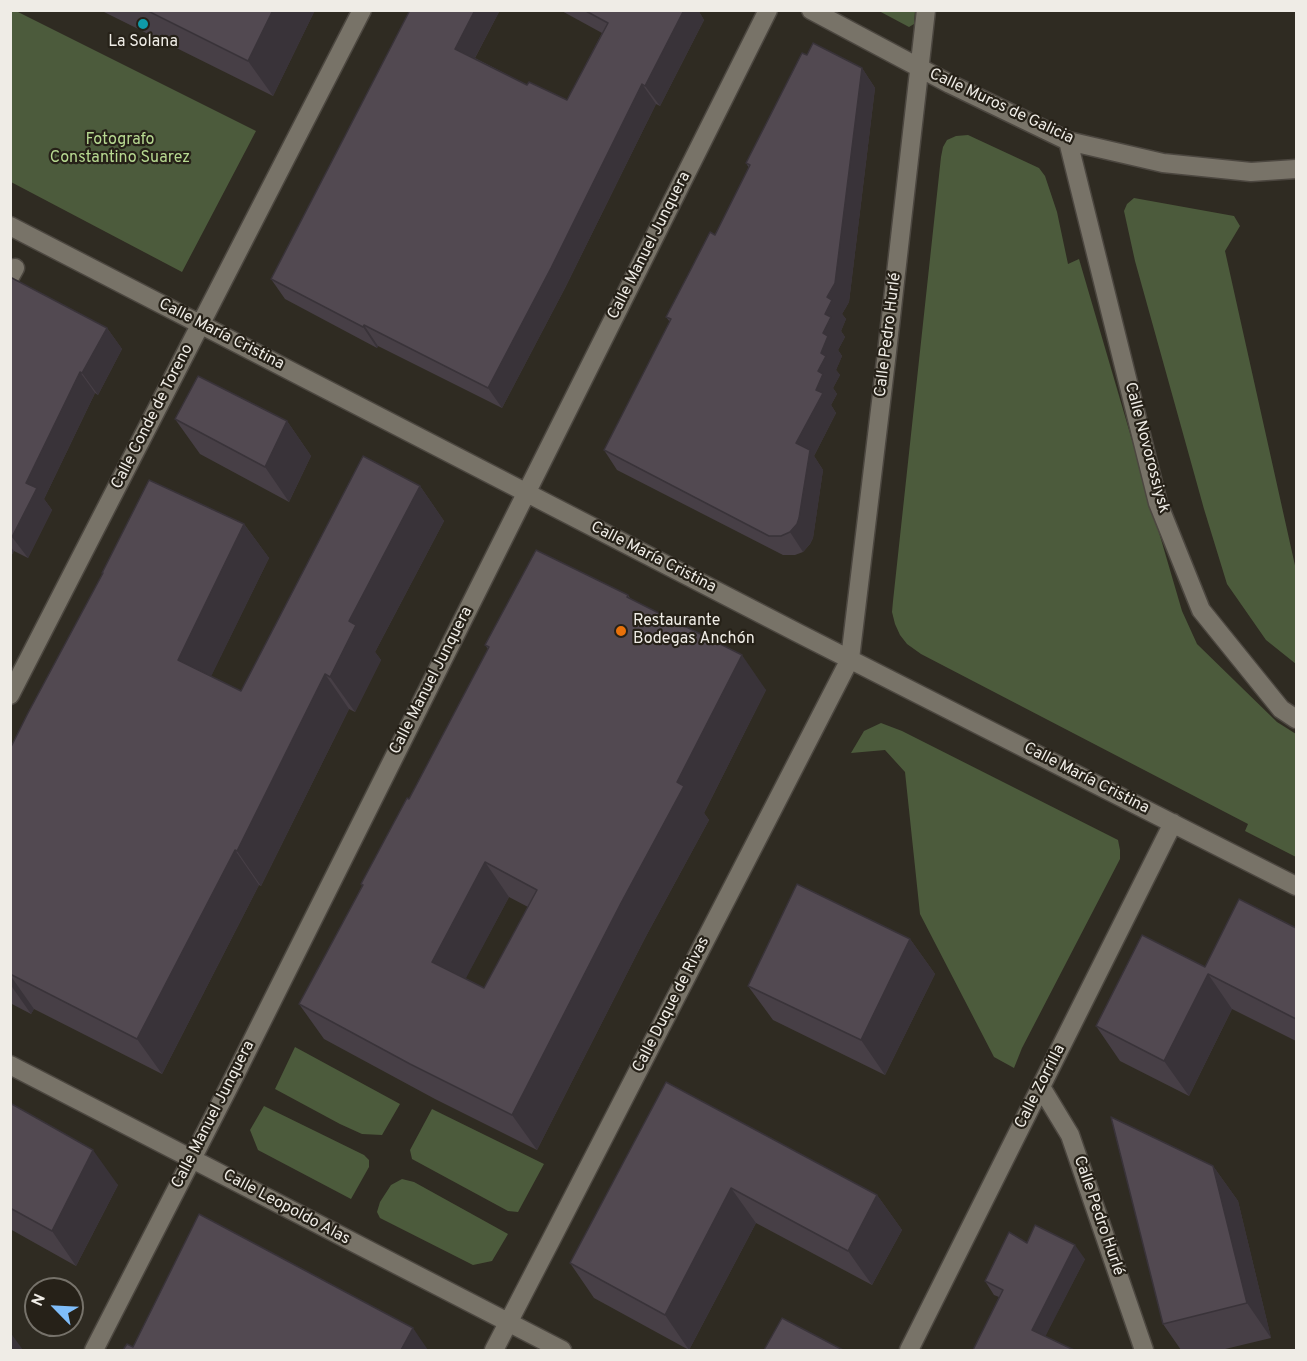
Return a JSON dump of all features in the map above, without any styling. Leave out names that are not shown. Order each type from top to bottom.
[{"type":"street","name":"Calle Conde de Toreno","points":[[10,695],[362,10]]},
{"type":"street","name":"Calle Manuel Junquera","points":[[94,1350],[768,10]]},
{"type":"street","name":"Calle Muros de Galicia","points":[[811,10],[950,84],[1068,141],[1163,163],[1251,172],[1296,169]]},
{"type":"street","name":"Calle Pedro Hurlé","points":[[850,659],[926,10]]},
{"type":"street","name":"Calle Novorossiysk","points":[[1068,141],[1162,514],[1201,610],[1281,709],[1296,720]]},
{"type":"street","name":"Calle María Cristina","points":[[10,226],[526,493],[1296,886]]},
{"type":"street","name":"Calle Duque de Rivas","points":[[494,1350],[850,659]]},
{"type":"street","name":"Calle Zorrilla","points":[[909,1350],[1173,823]]},
{"type":"street","name":"Calle Leopoldo Alas","points":[[10,1065],[562,1350]]},
{"type":"street","name":"Calle Pedro Hurlé","points":[[1041,1087],[1070,1135],[1144,1350]]},
{"type":"green space","name":"Fotografo Constantino Suarez","points":[[10,11],[16,11],[256,131],[182,272],[11,182]]},
{"type":"green space","points":[[879,11],[915,11],[914,24],[909,27]]},
{"type":"green space","points":[[968,135],[1039,168],[1045,176],[1057,212],[1068,264],[1079,259],[1182,611],[1197,644],[1277,722],[1296,734],[1296,857],[1245,831],[1248,824],[921,654],[907,644],[895,624],[892,612],[893,601],[941,157],[947,140],[956,136]]},
{"type":"green space","points":[[1134,198],[1234,216],[1240,226],[1225,251],[1296,570],[1296,664],[1266,640],[1227,584],[1135,261],[1124,211],[1127,204]]},
{"type":"green space","points":[[881,723],[902,731],[1118,840],[1120,859],[1022,1048],[1014,1068],[994,1057],[920,914],[905,772],[885,750],[851,753],[864,731]]},
{"type":"green space","points":[[295,1047],[400,1104],[382,1135],[362,1134],[275,1089]]},
{"type":"green space","points":[[264,1106],[364,1155],[369,1160],[369,1167],[351,1199],[258,1150],[250,1130]]},
{"type":"green space","points":[[432,1109],[544,1164],[518,1212],[508,1211],[412,1159],[410,1150]]},
{"type":"green space","points":[[402,1179],[414,1182],[508,1234],[492,1261],[473,1265],[380,1218],[377,1212],[380,1202],[391,1185]]},
{"type":"building","points":[[146,10],[273,10],[248,61]]},
{"type":"building","points":[[410,10],[475,10],[455,49],[527,85],[529,82],[567,100],[608,23],[584,10],[684,10],[645,86],[642,84],[551,268],[488,388],[271,279]]},
{"type":"building","points":[[813,43],[862,68],[835,283],[827,297],[832,300],[825,314],[831,317],[823,333],[828,336],[821,353],[826,356],[818,371],[823,374],[816,390],[823,393],[796,443],[810,450],[799,518],[790,532],[781,536],[769,536],[604,450],[671,319],[666,317],[710,232],[715,235],[750,165],[746,163],[802,53],[807,55]]},
{"type":"building","points":[[10,277],[107,328],[82,373],[80,372],[26,483],[37,488],[12,537],[10,536]]},
{"type":"building","points":[[198,376],[287,421],[265,467],[175,419]]},
{"type":"building","points":[[363,456],[420,486],[349,621],[356,625],[330,677],[325,674],[237,851],[235,850],[137,1039],[10,974],[10,749],[103,573],[149,480],[244,524],[178,660],[241,691]]},
{"type":"building","points":[[536,550],[742,655],[677,782],[684,786],[512,1115],[410,1064],[299,1004],[489,647],[485,645]],"holes":[[[485,862],[537,890],[484,988],[432,962]]]},
{"type":"building","points":[[797,884],[910,939],[861,1040],[748,986]]},
{"type":"building","points":[[1239,899],[1296,928],[1296,1019],[1208,974],[1164,1061],[1096,1026],[1142,935],[1205,967]]},
{"type":"building","points":[[666,1082],[877,1195],[848,1251],[731,1188],[665,1315],[570,1263]]},
{"type":"building","points":[[10,1103],[93,1150],[52,1231],[10,1208]]},
{"type":"building","points":[[1111,1117],[1213,1166],[1247,1303],[1163,1324]]},
{"type":"building","points":[[199,1214],[413,1328],[401,1350],[123,1350],[127,1344],[133,1347]]},
{"type":"building","points":[[1035,1225],[1075,1245],[1032,1330],[1074,1350],[973,1350],[1003,1290],[985,1281],[1009,1232],[1027,1243]]},
{"type":"building","points":[[782,1318],[843,1350],[764,1350]]},
{"type":"place","name":"La Solana","points":[[143,24]]},
{"type":"place","name":"Restaurante Bodegas Anchón","points":[[621,631]]}]
